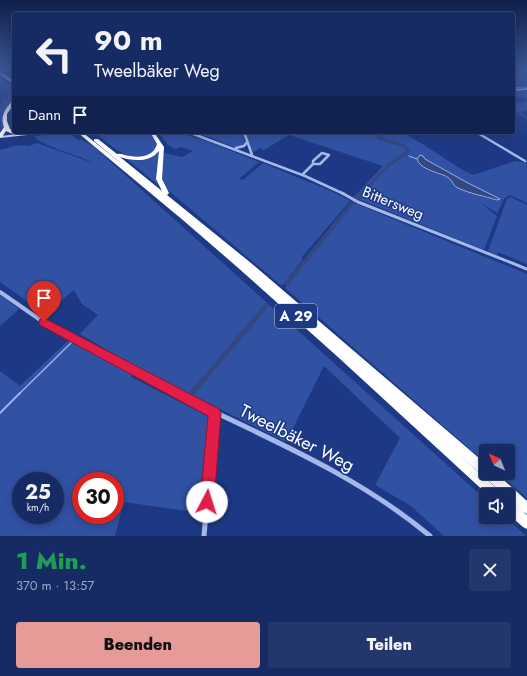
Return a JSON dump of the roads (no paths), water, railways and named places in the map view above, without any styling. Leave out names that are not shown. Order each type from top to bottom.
[{"type":"highway","points":[[7,129],[4,116],[5,112],[12,103]]},
{"type":"highway","points":[[4,116],[12,110]]},
{"type":"highway","points":[[7,129],[12,132]]},
{"type":"highway","points":[[1,136],[7,129]]},
{"type":"highway","name":"A 29","points":[[81,134],[157,195],[243,269],[488,488]]},
{"type":"highway","name":"A 29","points":[[89,134],[249,264],[479,465]]},
{"type":"highway","points":[[153,134],[160,143],[162,152],[159,179],[168,197]]},
{"type":"highway","points":[[114,154],[130,158],[144,158],[157,151],[160,143]]},
{"type":"highway","name":"A 29","points":[[496,480],[527,508]]},
{"type":"highway","points":[[515,513],[527,524]]},
{"type":"main road","points":[[1,136],[28,134]]},
{"type":"street","name":"Bittersweg","points":[[194,134],[253,155],[336,189],[358,202],[527,269]]},
{"type":"street","points":[[245,134],[249,150],[253,155]]},
{"type":"street","points":[[480,134],[525,160]]},
{"type":"street","points":[[235,148],[244,146],[247,142]]},
{"type":"street","points":[[302,175],[313,164],[313,161],[322,154],[329,155],[320,164],[313,164]]},
{"type":"street","name":"Tweelbäker Weg","points":[[0,292],[44,322],[67,335],[215,413],[316,462],[367,490],[412,519],[430,536]]},
{"type":"street","points":[[204,536],[215,413]]},
{"type":"waterway","points":[[0,108],[7,95]]},
{"type":"waterway","points":[[515,112],[527,118]]},
{"type":"waterway","points":[[361,194],[389,165],[409,151],[404,146],[379,138],[378,134]]},
{"type":"waterway","points":[[409,156],[417,159]]},
{"type":"waterway","points":[[357,198],[361,194]]},
{"type":"waterway","points":[[288,282],[353,202]]},
{"type":"waterway","points":[[193,392],[266,306]]},
{"type":"waterway","points":[[19,394],[71,343]]},
{"type":"waterway","points":[[0,413],[19,394]]}]
